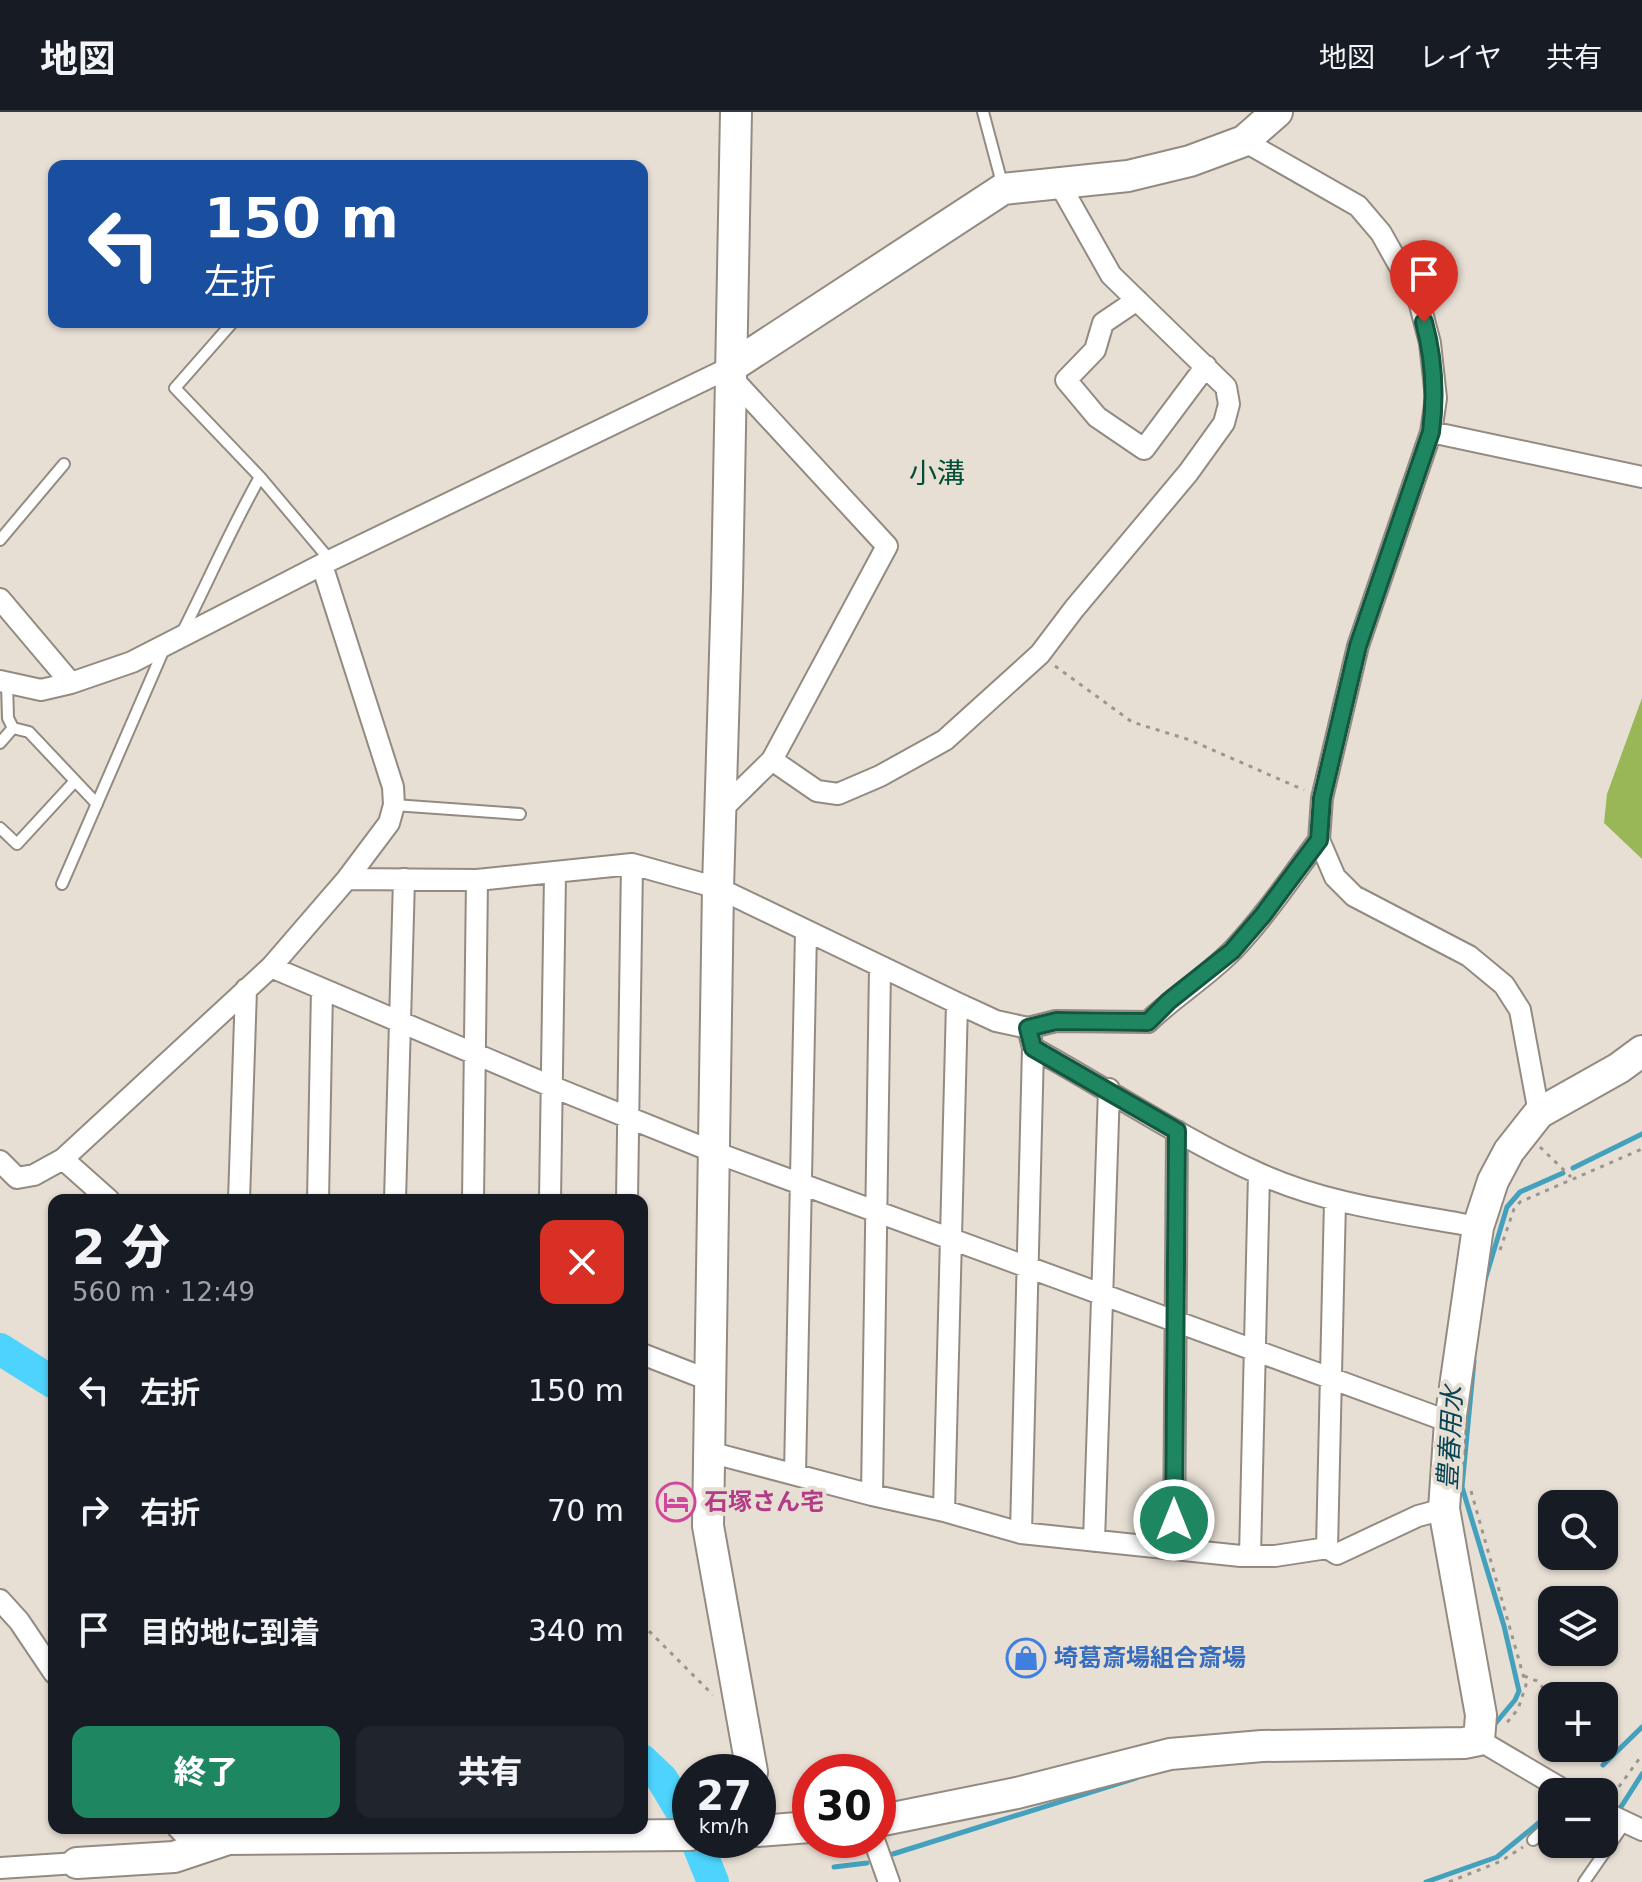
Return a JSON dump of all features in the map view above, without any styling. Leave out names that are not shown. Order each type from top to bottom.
[{"type":"street","points":[[736,112],[718,888],[708,1526],[749,1754]]},
{"type":"street","points":[[4,682],[41,690],[132,662],[325,563],[731,372],[1003,189],[1128,176],[1190,161],[1244,141],[1277,112]]},
{"type":"street","points":[[1244,141],[1358,206],[1381,233],[1419,301],[1430,343],[1436,398],[1431,432],[1358,646],[1322,798],[1319,840],[1335,877],[1354,896],[1469,956],[1504,985],[1520,1010],[1531,1122]]},
{"type":"street","points":[[772,760],[817,791],[838,794],[880,776],[945,740],[1040,654],[1083,597],[1188,473],[1224,423],[1229,404],[1226,387],[1111,275],[1059,183]]},
{"type":"street","points":[[1137,300],[1103,323],[1095,350],[1066,380],[1097,417],[1144,449],[1206,366]]},
{"type":"street","points":[[721,810],[772,760],[887,546],[731,372]]},
{"type":"street","points":[[1431,432],[1642,477]]},
{"type":"street","points":[[0,1161],[17,1178],[34,1175],[63,1159],[271,967],[347,879],[389,823],[394,805],[393,787],[325,563]]},
{"type":"street","points":[[0,599],[71,683]]},
{"type":"street","points":[[1030,1038],[1056,1021],[1148,1022],[1169,1001],[1232,951],[1319,840]]},
{"type":"street","points":[[347,879],[477,880],[632,864],[718,888],[1030,1038],[1177,1131],[1259,1174],[1335,1201],[1478,1227]]},
{"type":"street","points":[[627,1194],[632,864]]},
{"type":"street","points":[[550,1194],[555,874]]},
{"type":"street","points":[[395,1194],[404,879]]},
{"type":"street","points":[[473,1194],[477,880]]},
{"type":"street","points":[[795,1474],[806,931]]},
{"type":"street","points":[[271,967],[714,1152],[1450,1422]]},
{"type":"street","points":[[872,1495],[880,968]]},
{"type":"street","points":[[244,1194],[246,989]]},
{"type":"street","points":[[318,1194],[322,989]]},
{"type":"street","points":[[944,1511],[957,1003]]},
{"type":"street","points":[[1021,1533],[1030,1038]]},
{"type":"street","points":[[1549,1778],[1491,1733],[1481,1715],[1444,1509],[1450,1422],[1478,1227],[1493,1181],[1531,1122],[1642,1051]]},
{"type":"street","points":[[1094,1541],[1109,1089]]},
{"type":"street","points":[[1174,1548],[1177,1131]]},
{"type":"street","points":[[63,1159],[102,1194]]},
{"type":"street","points":[[1250,1556],[1259,1174]]},
{"type":"street","points":[[1327,1548],[1335,1201]]},
{"type":"street","points":[[648,1356],[709,1380]]},
{"type":"street","points":[[709,1452],[1021,1533],[1250,1556],[1275,1556],[1327,1548],[1337,1554],[1418,1516],[1444,1509]]},
{"type":"street","points":[[0,1600],[19,1621],[48,1664]]},
{"type":"street","points":[[896,1817],[1017,1793],[1170,1754],[1262,1746],[1464,1743],[1491,1733]]},
{"type":"street","points":[[0,1868],[174,1857],[188,1838],[672,1836]]},
{"type":"street","points":[[880,1858],[889,1882]]},
{"type":"lane","points":[[983,112],[1003,189]]},
{"type":"lane","points":[[228,328],[175,388],[260,477],[324,553],[325,563]]},
{"type":"lane","points":[[0,540],[64,464]]},
{"type":"lane","points":[[62,884],[173,640],[206,586],[229,532],[260,477]]},
{"type":"lane","points":[[4,682],[8,718],[13,728],[29,732],[97,804]]},
{"type":"lane","points":[[0,743],[13,728]]},
{"type":"lane","points":[[0,828],[17,844],[75,781]]},
{"type":"lane","points":[[394,805],[520,814]]},
{"type":"lane","points":[[1584,1882],[1633,1827]]},
{"type":"lane","points":[[1533,1840],[1538,1835]]},
{"type":"path","points":[[1040,654],[1132,722],[1190,740],[1322,798]]},
{"type":"path","points":[[1531,1122],[1571,1177]]},
{"type":"path","points":[[1498,1261],[1504,1235],[1520,1202],[1571,1177],[1642,1149]]},
{"type":"path","points":[[1470,1487],[1524,1676],[1523,1700],[1491,1733]]},
{"type":"path","points":[[648,1630],[715,1696],[740,1703]]},
{"type":"path","points":[[1524,1676],[1538,1682]]},
{"type":"path","points":[[1618,1789],[1642,1755]]},
{"type":"path","points":[[1449,1882],[1501,1861],[1533,1840]]},
{"type":"green space","points":[[1642,698],[1642,859],[1604,823],[1607,794]]},
{"type":"waterway","name":"豊春用水","points":[[1573,1168],[1642,1134]]},
{"type":"waterway","name":"豊春用水","points":[[1485,1280],[1507,1207],[1520,1192],[1563,1173]]},
{"type":"waterway","points":[[0,1349],[48,1379]]},
{"type":"waterway","name":"豊春用水","points":[[1474,1361],[1462,1487],[1504,1626],[1519,1691],[1494,1725]]},
{"type":"waterway","name":"豊春用水","points":[[1603,1765],[1642,1727]]},
{"type":"waterway","points":[[648,1766],[662,1779],[672,1796]]},
{"type":"waterway","points":[[1621,1807],[1642,1774]]},
{"type":"waterway","name":"豊春用水","points":[[896,1853],[1136,1778]]},
{"type":"waterway","name":"豊春用水","points":[[1426,1882],[1497,1857],[1538,1823]]},
{"type":"waterway","points":[[703,1858],[713,1882]]},
{"type":"waterway","name":"豊春用水","points":[[834,1867],[867,1863]]},
{"type":"place","name":"石塚さん宅","points":[[676,1502]]},
{"type":"place","name":"埼葛斎場組合斎場","points":[[1026,1658]]},
{"type":"district","name":"小溝","points":[[937,473]]},
{"type":"route","points":[[1174,1520],[1177,1131],[1109,1089],[1033,1048],[1028,1028],[1056,1021],[1148,1022],[1169,1001],[1232,951],[1319,840],[1322,798],[1358,646],[1431,432],[1436,398],[1430,343],[1424,322]]}]
